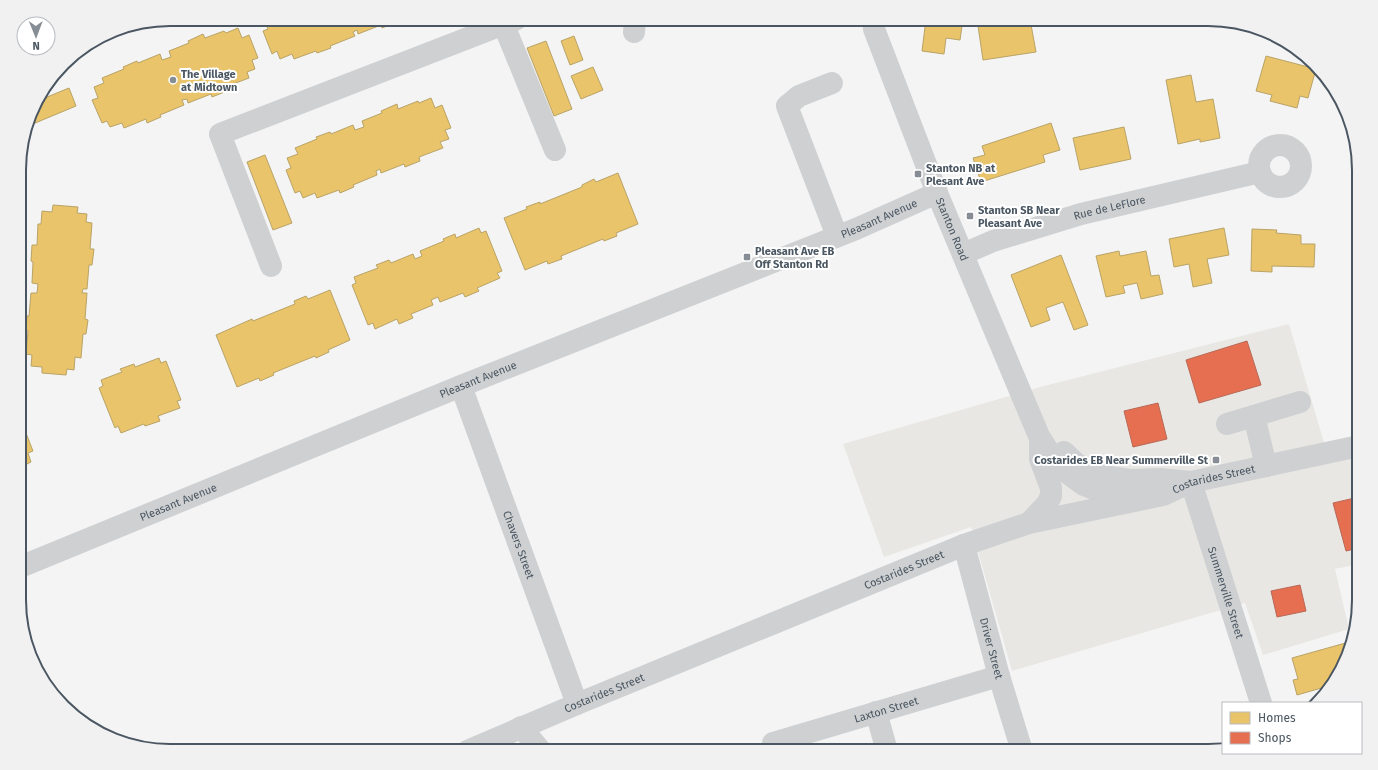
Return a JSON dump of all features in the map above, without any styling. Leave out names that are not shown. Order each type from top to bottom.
[{"type":"street","points":[[271,266],[220,134],[497,26]]},
{"type":"street","points":[[512,26],[555,150]]},
{"type":"street","name":"Stanton Road","points":[[874,26],[937,193],[1039,436],[1062,469],[1084,485],[1107,494],[1150,498]]},
{"type":"street","points":[[832,84],[799,96],[787,106],[837,236]]},
{"type":"street","name":"Rue de LeFlore","points":[[963,254],[993,241],[1081,214],[1260,172]]},
{"type":"street","name":"Pleasant Avenue","points":[[26,564],[461,386],[837,236],[937,193]]},
{"type":"street","name":"Chavers Street","points":[[461,386],[577,704]]},
{"type":"street","points":[[1226,424],[1300,402]]},
{"type":"street","points":[[1254,416],[1266,466]]},
{"type":"street","name":"Stanton Road","points":[[1029,523],[1047,504],[1051,496],[1051,488],[1040,459],[1039,436]]},
{"type":"street","points":[[1039,436],[1058,447],[1077,464],[1105,476],[1130,480],[1160,479],[1191,482]]},
{"type":"street","name":"Costarides Street","points":[[483,744],[964,545],[1029,523],[1163,495],[1191,482],[1352,448]]},
{"type":"street","name":"Summerville Street","points":[[1191,482],[1261,702]]},
{"type":"street","name":"Driver Street","points":[[964,545],[999,676],[1020,744]]},
{"type":"street","name":"Laxton Street","points":[[773,743],[999,676]]},
{"type":"street","points":[[876,712],[885,744]]},
{"type":"street","points":[[521,727],[536,744]]},
{"type":"shaded area","points":[[1289,324],[1330,463],[1352,458],[1352,565],[1335,569],[1349,629],[1263,655],[1245,603],[1012,671],[971,527],[884,557],[843,444],[1044,386]]},
{"type":"building: Homes","points":[[267,26],[378,26],[358,34],[357,30],[353,32],[355,36],[330,46],[331,48],[317,53],[316,51],[294,59],[292,54],[280,59],[277,51],[272,54],[263,31],[268,29]]},
{"type":"building: Homes","points":[[925,26],[962,26],[960,40],[946,38],[944,54],[922,51]]},
{"type":"building: Homes","points":[[978,26],[1031,26],[1036,52],[983,60]]},
{"type":"building: Homes","name":"The Village at Midtown","points":[[238,28],[242,38],[249,35],[258,58],[252,60],[255,69],[247,72],[249,78],[225,87],[227,91],[212,97],[211,94],[188,103],[187,99],[182,100],[184,105],[160,115],[161,117],[147,123],[146,119],[124,128],[122,123],[110,127],[107,121],[102,123],[92,100],[98,98],[94,87],[104,83],[102,78],[124,69],[123,67],[137,61],[138,63],[160,54],[162,60],[171,57],[169,51],[189,43],[188,41],[203,34],[205,38],[224,31],[226,33]]},
{"type":"building: Homes","points":[[574,36],[583,60],[570,65],[561,41]]},
{"type":"building: Homes","points":[[546,41],[572,109],[554,116],[527,48]]},
{"type":"building: Homes","points":[[1266,56],[1309,67],[1315,74],[1308,98],[1300,96],[1297,108],[1270,101],[1272,95],[1256,91]]},
{"type":"building: Homes","points":[[593,67],[603,90],[581,99],[571,76]]},
{"type":"building: Homes","points":[[1191,75],[1196,102],[1213,99],[1220,138],[1200,142],[1200,139],[1178,144],[1166,80]]},
{"type":"building: Homes","points":[[69,88],[76,106],[34,124],[45,98]]},
{"type":"building: Homes","points":[[431,98],[435,108],[442,105],[451,128],[445,130],[449,139],[440,142],[443,148],[419,157],[420,161],[405,167],[404,164],[381,173],[380,169],[376,171],[377,175],[353,185],[354,187],[340,193],[339,190],[317,198],[315,193],[303,198],[300,191],[295,193],[286,170],[291,168],[287,158],[298,154],[295,148],[317,139],[316,137],[330,132],[331,134],[353,125],[355,130],[364,127],[362,121],[382,113],[381,111],[397,104],[398,109],[418,101],[419,103]]},
{"type":"building: Homes","points":[[1051,123],[1060,150],[1043,155],[1045,162],[981,182],[973,158],[985,155],[982,146]]},
{"type":"building: Homes","points":[[1124,127],[1131,159],[1080,170],[1073,138]]},
{"type":"building: Homes","points":[[265,155],[292,223],[273,230],[247,162]]},
{"type":"building: Homes","points":[[618,173],[638,224],[616,233],[617,236],[604,241],[603,239],[561,256],[562,259],[548,264],[547,261],[525,270],[504,218],[527,209],[526,207],[540,202],[540,204],[582,187],[582,185],[594,179],[596,182]]},
{"type":"building: Homes","points":[[53,205],[78,207],[77,213],[87,214],[86,222],[92,223],[90,249],[94,249],[92,265],[89,265],[87,289],[83,289],[82,293],[87,293],[85,319],[88,320],[86,334],[83,334],[81,358],[75,357],[74,370],[67,369],[66,375],[42,373],[42,367],[31,366],[32,355],[26,354],[28,331],[26,331],[27,316],[29,316],[31,293],[37,293],[38,284],[32,283],[32,245],[37,245],[38,224],[41,224],[42,211],[52,212]]},
{"type":"building: Homes","points":[[479,228],[481,233],[486,231],[502,271],[497,273],[500,278],[477,288],[479,291],[465,297],[463,293],[440,302],[438,297],[431,300],[433,305],[411,314],[413,318],[399,324],[397,319],[375,329],[373,323],[368,325],[352,285],[356,283],[354,277],[378,268],[376,265],[389,260],[391,263],[413,254],[415,259],[422,256],[420,251],[444,241],[443,239],[455,234],[456,238]]},
{"type":"building: Homes","points":[[1224,228],[1229,255],[1207,259],[1212,283],[1193,287],[1189,264],[1174,267],[1169,239]]},
{"type":"building: Homes","points":[[1252,229],[1277,230],[1276,233],[1301,235],[1301,244],[1315,244],[1314,267],[1272,266],[1272,272],[1251,271]]},
{"type":"building: Homes","points":[[1119,251],[1120,256],[1146,251],[1151,276],[1159,275],[1163,294],[1141,299],[1137,283],[1123,286],[1125,293],[1106,297],[1096,256]]},
{"type":"building: Homes","points":[[1061,255],[1088,325],[1074,330],[1063,302],[1046,308],[1050,320],[1031,327],[1011,275]]},
{"type":"building: Homes","points":[[330,290],[350,340],[328,350],[329,352],[316,358],[315,356],[273,373],[274,375],[260,381],[259,378],[237,387],[216,335],[252,319],[253,321],[295,304],[294,301],[306,296],[308,299]]},
{"type":"building: Homes","points":[[159,358],[161,363],[166,361],[181,400],[177,401],[180,408],[158,416],[160,421],[145,426],[144,424],[121,433],[118,426],[115,428],[99,388],[103,386],[101,380],[122,372],[120,369],[134,364],[135,367]]},
{"type":"building: Homes","points":[[26,433],[33,451],[28,453],[31,462],[26,464]]},
{"type":"building: Homes","points":[[1345,643],[1333,672],[1322,688],[1297,695],[1293,680],[1298,679],[1292,658]]},
{"type":"building: Shops","points":[[1247,341],[1261,385],[1199,403],[1186,360]]},
{"type":"building: Shops","points":[[1158,403],[1167,439],[1133,447],[1124,411]]},
{"type":"building: Shops","points":[[1352,499],[1352,550],[1346,551],[1333,503]]},
{"type":"building: Shops","points":[[1300,585],[1306,611],[1277,617],[1271,591]]},
{"type":"place","name":"The Village at Midtown","points":[[173,80]]},
{"type":"place","name":"Stanton NB at Plesant Ave","points":[[918,174]]},
{"type":"place","name":"Stanton SB Near Pleasant Ave","points":[[970,216]]},
{"type":"place","name":"Pleasant Ave EB Off Stanton Rd","points":[[747,257]]},
{"type":"place","name":"Costarides EB Near Summerville St","points":[[1216,460]]}]
